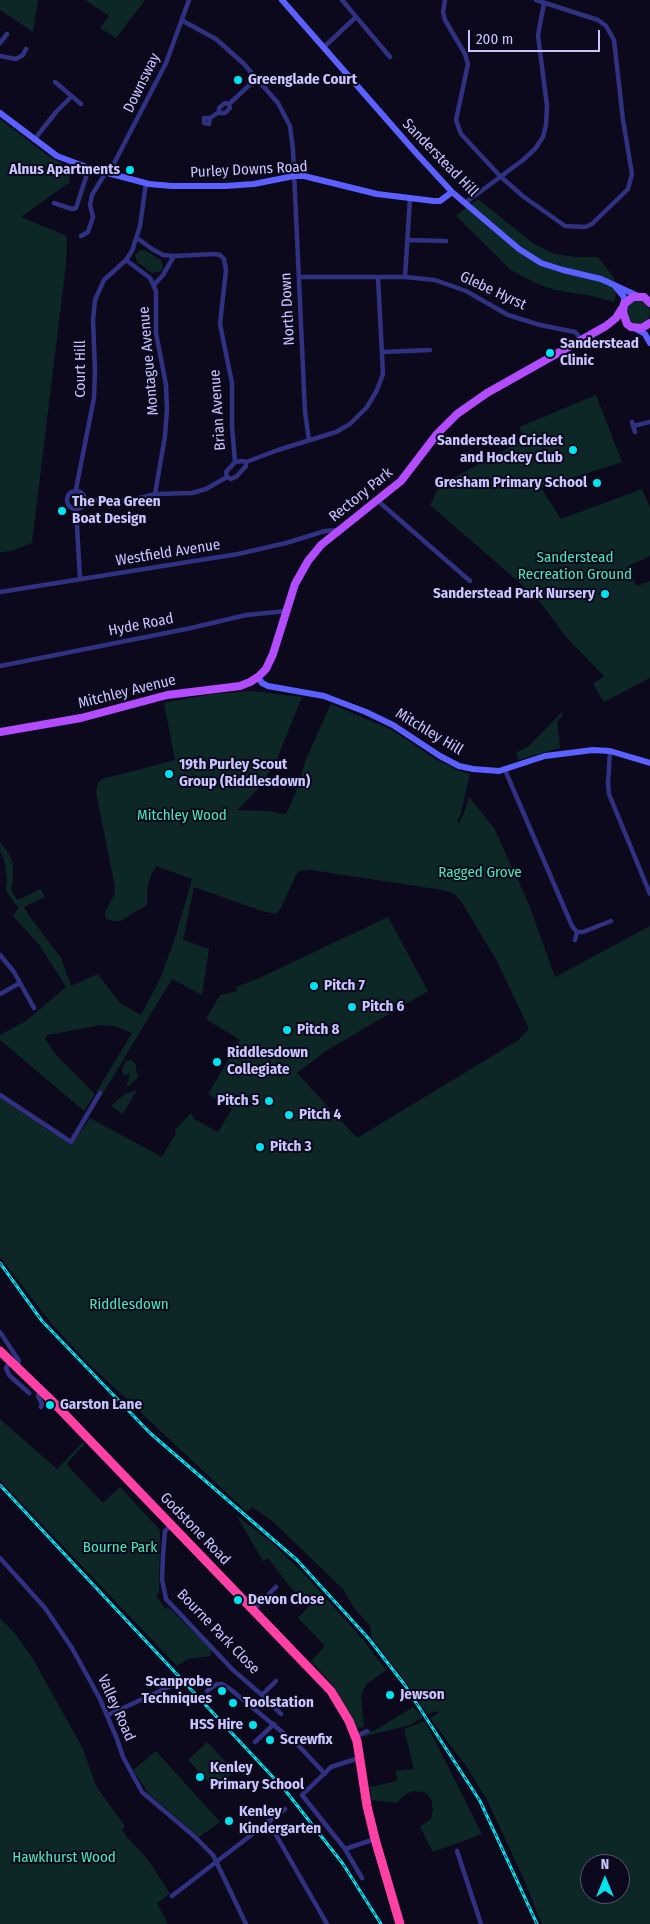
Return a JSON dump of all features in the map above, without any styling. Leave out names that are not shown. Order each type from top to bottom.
[{"type":"highway","name":"Godstone Road","points":[[0,1351],[41,1390],[331,1691],[349,1721],[355,1737],[367,1806],[400,1924]]},
{"type":"main road","points":[[633,328],[626,324],[624,319],[624,305],[630,298],[646,298]]},
{"type":"main road","name":"Rectory Park","points":[[258,677],[266,669],[273,654],[295,584],[321,545],[401,481],[437,434],[457,414],[487,393],[606,326],[616,318],[624,305]]},
{"type":"main road","points":[[606,326],[619,325],[642,328],[650,323]]},
{"type":"main road","name":"Mitchley Avenue","points":[[0,732],[81,718],[167,695],[240,686],[258,677]]},
{"type":"street","name":"Downsway","points":[[81,236],[88,232],[93,217],[90,205],[92,195],[108,173],[163,70],[190,0]]},
{"type":"street","name":"Sanderstead Hill","points":[[282,0],[452,192],[519,250],[542,263],[614,284],[646,298]]},
{"type":"street","points":[[342,0],[390,57]]},
{"type":"street","points":[[445,0],[443,12],[465,54],[468,64],[468,72],[457,113],[457,127],[461,134],[500,177],[524,197],[565,226],[585,227],[592,224],[628,189],[631,182],[632,167],[623,120],[614,40],[606,26],[598,20],[536,0]]},
{"type":"street","points":[[465,203],[535,149],[543,137],[547,106],[538,35],[544,3]]},
{"type":"street","points":[[324,47],[356,17]]},
{"type":"street","name":"North Down","points":[[183,20],[216,39],[257,78],[282,108],[290,126],[293,148],[305,412],[309,440]]},
{"type":"street","points":[[0,43],[7,34]]},
{"type":"street","points":[[0,56],[16,58],[23,56],[26,49]]},
{"type":"street","points":[[210,118],[219,112],[225,113],[230,108],[229,104],[257,78]]},
{"type":"street","points":[[55,82],[81,104]]},
{"type":"street","points":[[34,140],[56,112],[72,96]]},
{"type":"street","name":"Purley Downs Road","points":[[0,113],[57,156],[90,168],[146,183],[172,186],[226,186],[254,184],[294,176],[320,179],[377,194],[410,198],[440,201],[452,192]]},
{"type":"street","points":[[54,203],[72,209],[76,208],[90,168]]},
{"type":"street","name":"Court Hill","points":[[80,578],[76,509],[70,507],[68,500],[71,492],[76,490],[94,398],[94,302],[104,280],[126,260],[132,251],[137,238],[146,183]]},
{"type":"street","points":[[405,277],[410,198]]},
{"type":"street","points":[[137,238],[159,253],[174,256]]},
{"type":"street","points":[[407,240],[446,241]]},
{"type":"street","name":"Brian Avenue","points":[[174,256],[215,254],[222,256],[225,262],[220,324],[232,383],[232,426],[235,462]]},
{"type":"street","name":"Montague Avenue","points":[[154,285],[164,275],[174,256]]},
{"type":"street","name":"Montague Avenue","points":[[126,260],[148,276],[154,285],[157,337],[166,386],[167,403],[165,436],[155,494]]},
{"type":"street","name":"Glebe Hyrst","points":[[299,277],[405,277],[429,279],[466,291],[504,313],[540,325],[574,332],[582,340]]},
{"type":"street","name":"Brian Avenue","points":[[227,477],[227,470],[235,462],[242,460],[246,462],[343,428],[364,410],[374,396],[382,379],[378,277]]},
{"type":"street","points":[[614,284],[624,297],[624,305]]},
{"type":"street","points":[[633,328],[645,334],[650,343]]},
{"type":"street","points":[[382,352],[430,350]]},
{"type":"street","points":[[633,427],[650,422]]},
{"type":"street","name":"Brian Avenue","points":[[84,500],[128,501],[155,494],[196,492],[209,488],[227,477],[231,479],[236,477],[244,469],[246,462]]},
{"type":"street","points":[[76,490],[82,494],[84,500],[81,507],[76,509]]},
{"type":"street","points":[[378,501],[470,581]]},
{"type":"street","name":"Westfield Avenue","points":[[0,592],[238,554],[286,543],[325,531],[338,530]]},
{"type":"street","name":"Hyde Road","points":[[0,666],[246,615],[287,611]]},
{"type":"street","name":"Mitchley Hill","points":[[258,677],[262,683],[268,686],[324,696],[366,712],[393,725],[440,756],[459,766],[482,771],[505,770],[561,752],[593,750],[610,751],[650,761]]},
{"type":"street","points":[[610,751],[609,794],[650,894]]},
{"type":"street","points":[[505,770],[572,926],[577,932]]},
{"type":"street","points":[[577,932],[582,932],[610,921]]},
{"type":"street","points":[[575,940],[577,932]]},
{"type":"street","points":[[0,955],[20,983],[34,1008]]},
{"type":"street","points":[[0,994],[20,983]]},
{"type":"street","points":[[0,1094],[70,1142],[100,1093]]},
{"type":"street","points":[[0,1332],[20,1363],[14,1363],[6,1368],[9,1375],[29,1393]]},
{"type":"street","points":[[41,1390],[38,1396],[42,1404],[41,1407]]},
{"type":"street","name":"Bourne Park Close","points":[[170,1525],[165,1531],[162,1555],[162,1579],[166,1599],[234,1670],[281,1714]]},
{"type":"street","name":"Valley Road","points":[[0,1558],[45,1608],[59,1628],[108,1715],[123,1757],[142,1792],[195,1838],[216,1861],[246,1924]]},
{"type":"street","points":[[254,1609],[276,1587]]},
{"type":"street","name":"Bourne Park Close","points":[[262,1695],[276,1681]]},
{"type":"street","points":[[207,1691],[213,1685],[222,1684],[274,1724],[298,1745],[325,1774]]},
{"type":"street","points":[[108,1715],[173,1685]]},
{"type":"street","points":[[255,1742],[274,1724]]},
{"type":"street","points":[[355,1737],[367,1731]]},
{"type":"street","points":[[360,1757],[333,1766],[302,1795],[345,1849],[362,1878]]},
{"type":"street","points":[[172,1896],[285,1809]]},
{"type":"street","points":[[268,1821],[327,1924]]},
{"type":"street","points":[[345,1849],[375,1839]]},
{"type":"street","points":[[457,1851],[481,1924]]},
{"type":"green space","points":[[0,0],[38,0],[33,32],[0,10]]},
{"type":"green space","points":[[85,0],[145,0],[116,38],[100,28],[109,16]]},
{"type":"green space","points":[[0,119],[47,155],[69,167],[70,182],[21,217],[67,236],[66,264],[32,543],[11,551],[2,552],[0,552]]},
{"type":"green space","points":[[478,199],[534,244],[555,254],[576,257],[598,257],[614,278],[616,293],[614,302],[592,296],[554,290],[533,282],[511,270],[456,216]]},
{"type":"green space","points":[[140,250],[145,250],[162,261],[163,267],[161,271],[152,273],[137,262],[135,255]]},
{"type":"green space","points":[[638,300],[643,301],[649,307],[649,317],[643,323],[638,324],[633,323],[627,317],[626,312],[627,307],[633,301]]},
{"type":"green space","name":"Sanderstead Recreation Ground","points":[[596,395],[622,462],[541,488],[561,519],[642,489],[650,508],[650,556],[626,567],[637,586],[650,581],[650,678],[604,702],[593,684],[604,676],[567,638],[536,597],[430,505],[439,486],[524,439],[519,427]]},
{"type":"green space","points":[[251,691],[302,697],[277,759],[260,787],[237,810],[286,814],[296,792],[306,759],[331,704],[392,730],[437,760],[470,774],[461,813],[457,822],[459,823],[464,813],[469,797],[494,828],[528,902],[555,977],[650,926],[650,1924],[542,1924],[522,1875],[487,1800],[466,1766],[430,1718],[439,1713],[437,1711],[427,1714],[406,1682],[372,1638],[370,1626],[354,1608],[343,1589],[271,1520],[252,1507],[247,1512],[88,1363],[51,1323],[0,1257],[0,1098],[71,1145],[90,1118],[162,1157],[176,1133],[175,1130],[191,1113],[194,1119],[218,1132],[232,1109],[208,1094],[240,1040],[206,1019],[220,995],[237,991],[236,987],[257,979],[388,917],[428,991],[326,1051],[297,1073],[357,1138],[517,1041],[529,1029],[497,961],[461,901],[454,894],[443,890],[311,870],[299,871],[282,906],[276,914],[262,911],[194,887],[183,940],[209,949],[202,995],[172,979],[102,1095],[97,1091],[132,1033],[114,1026],[101,1025],[48,1035],[45,1039],[56,1055],[95,1094],[84,1111],[0,1040],[0,1035],[26,1021],[66,987],[40,946],[13,916],[19,907],[6,890],[7,879],[4,860],[0,851],[0,842],[9,854],[13,864],[11,890],[17,900],[41,889],[45,897],[24,907],[61,958],[71,986],[98,974],[120,1003],[141,1015],[160,979],[175,938],[192,879],[156,866],[147,889],[147,905],[120,921],[107,919],[105,916],[106,910],[114,895],[115,887],[96,792],[98,783],[102,779],[175,760],[164,703],[212,694]]},
{"type":"green space","points":[[562,712],[563,715],[557,721],[560,748],[518,760],[516,753],[529,746]]},
{"type":"green space","points":[[131,1060],[135,1063],[138,1077],[129,1086],[126,1083],[129,1080],[130,1073],[124,1076],[122,1070],[126,1061]]},
{"type":"green space","points":[[137,1090],[123,1114],[111,1106],[126,1093]]},
{"type":"green space","name":"Bourne Park","points":[[0,1419],[57,1469],[83,1442],[85,1444],[68,1462],[68,1466],[103,1503],[120,1487],[160,1530],[159,1592],[156,1595],[165,1609],[168,1607],[211,1649],[211,1656],[188,1659],[177,1666],[0,1480]]},
{"type":"green space","points":[[236,1515],[272,1543],[307,1577],[364,1641],[386,1670],[367,1684],[363,1690],[361,1696],[364,1727],[357,1728],[334,1686],[311,1661],[325,1646],[298,1618],[309,1606],[291,1588],[268,1558],[263,1561]]},
{"type":"green space","name":"Hawkhurst Wood","points":[[0,1618],[14,1632],[33,1659],[83,1749],[96,1786],[125,1826],[122,1829],[126,1836],[149,1861],[170,1894],[157,1903],[168,1924],[0,1924]]},
{"type":"green space","points":[[413,1707],[423,1717],[410,1725],[361,1737],[368,1731],[374,1731]]},
{"type":"green space","points":[[425,1721],[482,1834],[433,1852],[420,1827],[431,1819],[433,1809],[429,1796],[424,1792],[412,1791],[403,1796],[397,1803],[371,1800],[370,1787],[397,1781],[396,1771],[414,1769],[404,1729]]},
{"type":"green space","points":[[207,1742],[235,1771],[215,1789],[188,1760]]},
{"type":"green space","points":[[156,1751],[220,1822],[199,1837],[149,1794],[133,1770]]},
{"type":"railway","points":[[0,1263],[42,1321],[150,1433],[297,1560],[369,1639],[404,1684],[480,1801],[537,1924]]},
{"type":"railway","points":[[0,1485],[285,1790],[343,1864],[381,1924]]},
{"type":"place","name":"Greenglade Court","points":[[238,80]]},
{"type":"place","name":"Alnus Apartments","points":[[130,170]]},
{"type":"place","name":"Sanderstead Clinic","points":[[550,353]]},
{"type":"place","name":"Sanderstead Cricket and Hockey Club","points":[[573,450]]},
{"type":"place","name":"Gresham Primary School","points":[[597,483]]},
{"type":"place","name":"The Pea Green Boat Design","points":[[62,511]]},
{"type":"place","name":"Sanderstead Park Nursery","points":[[605,594]]},
{"type":"place","name":"19th Purley Scout Group (Riddlesdown)","points":[[169,774]]},
{"type":"place","name":"Pitch 7","points":[[314,986]]},
{"type":"place","name":"Pitch 6","points":[[352,1007]]},
{"type":"place","name":"Pitch 8","points":[[287,1030]]},
{"type":"place","name":"Riddlesdown Collegiate","points":[[217,1062]]},
{"type":"place","name":"Pitch 5","points":[[269,1101]]},
{"type":"place","name":"Pitch 4","points":[[289,1115]]},
{"type":"place","name":"Pitch 3","points":[[260,1147]]},
{"type":"place","name":"Garston Lane","points":[[50,1405]]},
{"type":"place","name":"Devon Close","points":[[238,1600]]},
{"type":"place","name":"Scanprobe Techniques","points":[[222,1691]]},
{"type":"place","name":"Jewson","points":[[390,1695]]},
{"type":"place","name":"Toolstation","points":[[233,1703]]},
{"type":"place","name":"HSS Hire","points":[[253,1725]]},
{"type":"place","name":"Screwfix","points":[[270,1740]]},
{"type":"place","name":"Kenley Primary School","points":[[200,1777]]},
{"type":"place","name":"Kenley Kindergarten","points":[[229,1821]]},
{"type":"park label","name":"Mitchley Wood","points":[[182,816]]},
{"type":"park label","name":"Ragged Grove","points":[[480,873]]},
{"type":"park label","name":"Riddlesdown","points":[[129,1305]]}]
